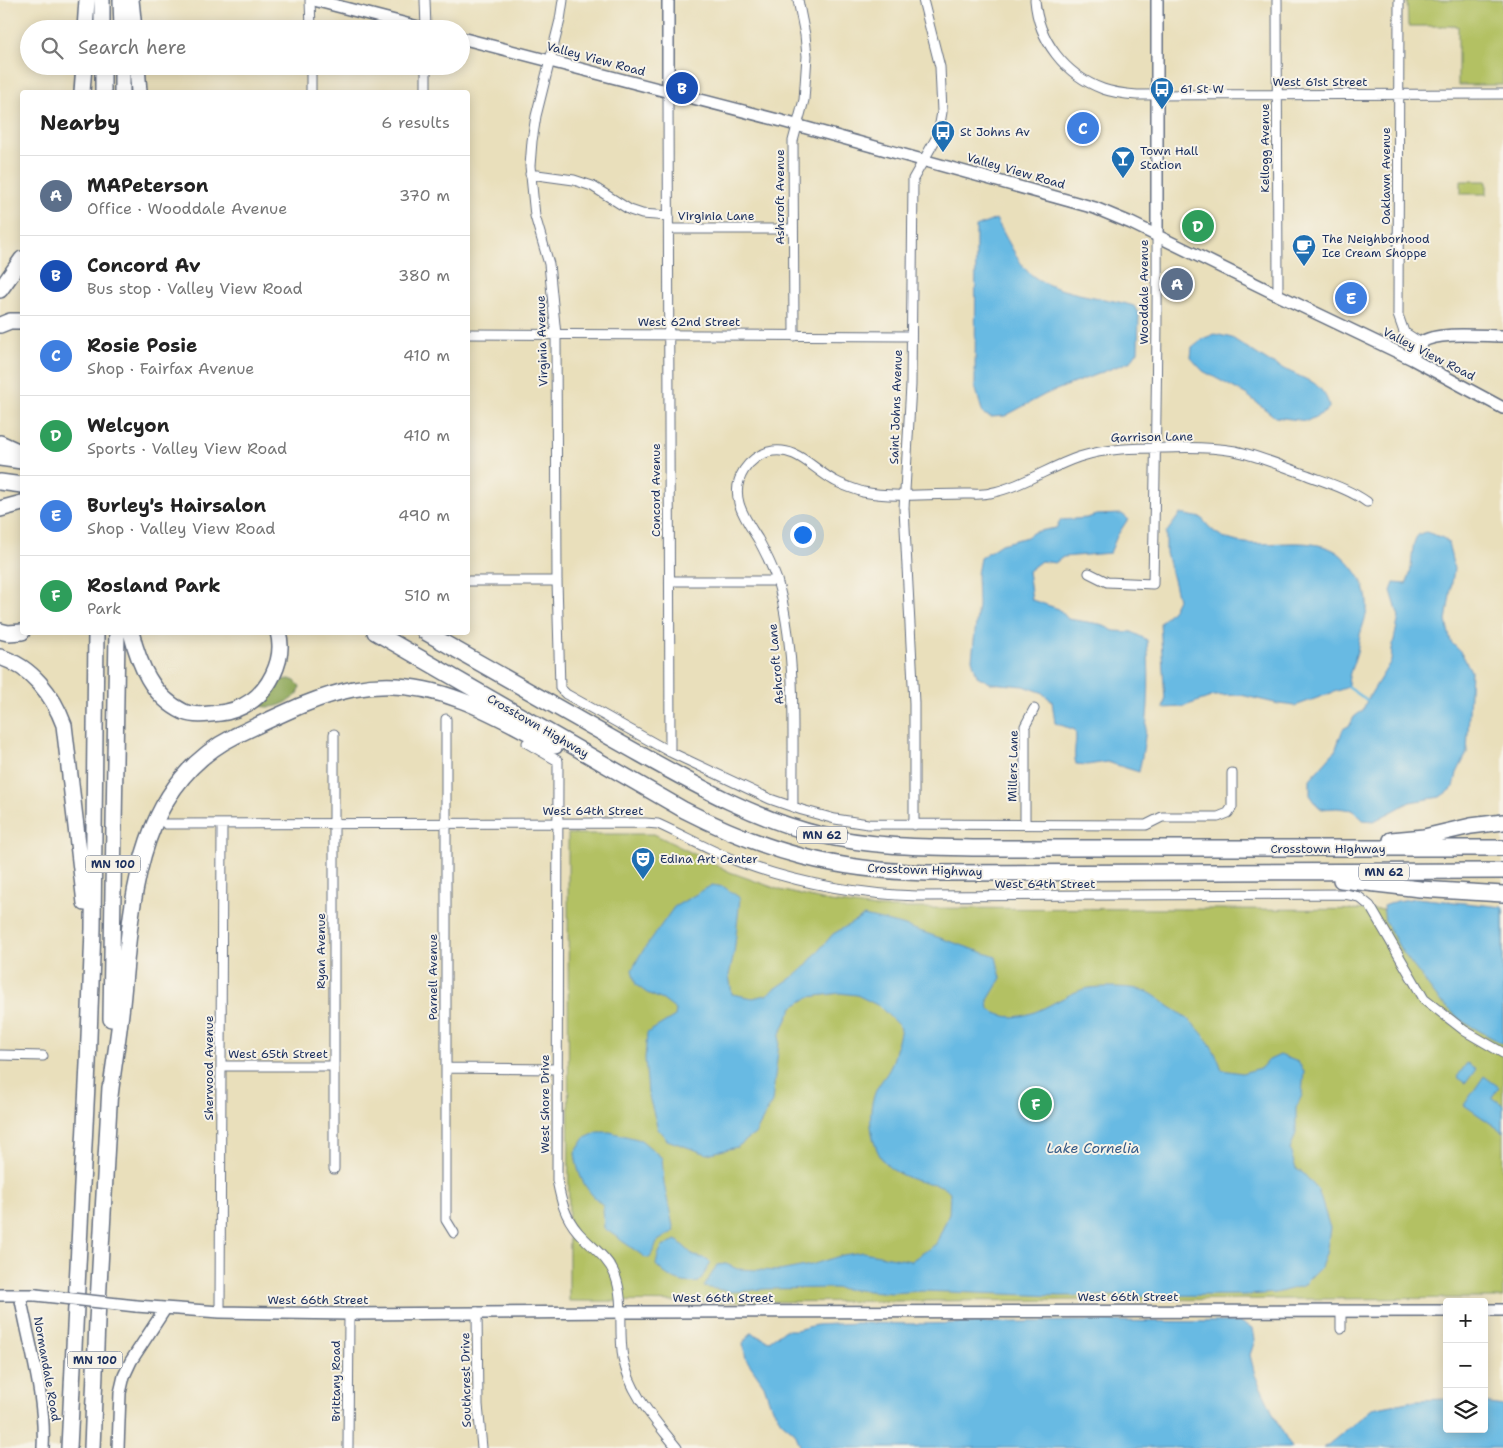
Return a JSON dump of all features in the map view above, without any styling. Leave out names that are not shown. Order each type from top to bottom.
[{"type":"highway","points":[[86,20],[87,0]]},
{"type":"highway","points":[[102,0],[102,20]]},
{"type":"highway","points":[[122,0],[122,20]]},
{"type":"highway","points":[[131,0],[133,20]]},
{"type":"highway","points":[[82,90],[83,75]]},
{"type":"highway","points":[[103,75],[103,90]]},
{"type":"highway","points":[[122,75],[122,90]]},
{"type":"highway","points":[[138,75],[140,90]]},
{"type":"highway","points":[[0,290],[20,262]]},
{"type":"highway","points":[[0,326],[10,321],[20,321]]},
{"type":"highway","points":[[0,443],[20,452]]},
{"type":"highway","points":[[0,458],[20,461]]},
{"type":"highway","points":[[0,482],[20,485]]},
{"type":"highway","points":[[0,509],[20,504]]},
{"type":"highway","points":[[0,631],[8,633],[20,632]]},
{"type":"highway","name":"MN 100","points":[[69,1448],[88,1064],[96,635]]},
{"type":"highway","name":"MN 100","points":[[92,1448],[110,1096],[117,635]]},
{"type":"highway","points":[[132,635],[147,678],[159,693],[171,704],[186,713],[204,715],[226,713],[244,706],[257,697],[276,668],[280,651],[278,635]]},
{"type":"highway","name":"Crosstown Highway","points":[[380,635],[718,827],[752,842],[821,862],[891,872],[1503,871]]},
{"type":"highway","name":"Crosstown Highway","points":[[430,635],[718,796],[773,821],[820,835],[892,847],[1503,848]]},
{"type":"highway","points":[[0,657],[19,666],[43,686],[60,714],[64,725],[85,905],[92,929]]},
{"type":"highway","points":[[110,1096],[119,1029],[130,915],[139,871],[150,833],[164,802],[181,779],[193,766],[225,741],[336,692],[370,686],[399,685],[427,690],[464,701],[651,790]]},
{"type":"highway","points":[[1268,849],[1424,837],[1472,826],[1503,822]]},
{"type":"highway","points":[[1265,872],[1420,889],[1503,894]]},
{"type":"street","points":[[310,0],[310,20]]},
{"type":"street","points":[[314,0],[391,20]]},
{"type":"street","points":[[426,0],[426,20]]},
{"type":"street","name":"Virginia Avenue","points":[[563,0],[532,141],[530,174],[535,216],[549,264],[556,335],[557,581],[560,688],[566,694],[670,752]]},
{"type":"street","points":[[668,0],[669,216]]},
{"type":"street","name":"Ashcroft Avenue","points":[[794,336],[793,141],[804,100],[807,56],[798,0]]},
{"type":"street","name":"Saint Johns Avenue","points":[[914,825],[914,703],[905,543],[913,179],[938,135],[942,112],[940,66],[923,0]]},
{"type":"street","name":"West 61st Street","points":[[1035,0],[1040,27],[1048,44],[1058,58],[1071,71],[1086,81],[1102,89],[1119,93],[1137,95],[1503,94]]},
{"type":"street","name":"Wooddale Avenue","points":[[1089,573],[1107,582],[1153,584],[1158,338],[1156,0]]},
{"type":"street","name":"Kellogg Avenue","points":[[1277,0],[1278,295]]},
{"type":"street","name":"Oaklawn Avenue","points":[[1399,0],[1398,315],[1404,332],[1421,343]]},
{"type":"street","name":"Valley View Road","points":[[470,40],[797,125],[1095,208],[1158,235],[1412,359],[1503,408]]},
{"type":"street","points":[[311,75],[311,90]]},
{"type":"street","points":[[426,75],[426,90]]},
{"type":"street","name":"Virginia Lane","points":[[530,174],[574,180],[592,186],[630,210],[642,214],[669,216]]},
{"type":"street","name":"Concord Avenue","points":[[669,216],[670,752]]},
{"type":"street","name":"Virginia Lane","points":[[669,229],[793,229]]},
{"type":"street","name":"West 62nd Street","points":[[470,334],[911,336]]},
{"type":"street","points":[[1412,359],[1421,343],[1433,337],[1456,335],[1503,336]]},
{"type":"street","name":"Garrison Lane","points":[[905,495],[988,494],[1086,455],[1102,451],[1128,448],[1190,447],[1235,452],[1281,466],[1352,491],[1367,502]]},
{"type":"street","name":"Ashcroft Lane","points":[[793,807],[791,657],[786,623],[777,581],[767,556],[738,505],[737,492],[739,480],[753,460],[776,450],[800,456],[823,474],[851,488],[867,492],[905,495]]},
{"type":"street","points":[[470,581],[557,581]]},
{"type":"street","points":[[670,581],[777,581]]},
{"type":"street","name":"Millers Lane","points":[[1025,824],[1025,726],[1034,709]]},
{"type":"street","name":"Parnell Avenue","points":[[446,719],[446,1220],[454,1233]]},
{"type":"street","name":"Ryan Avenue","points":[[334,734],[334,1169]]},
{"type":"street","name":"West Shore Drive","points":[[527,743],[558,761],[557,1180],[562,1207],[577,1231],[600,1253],[614,1274],[621,1297],[623,1357],[628,1376],[636,1394],[647,1411],[677,1448]]},
{"type":"street","points":[[670,752],[770,799],[835,819],[868,824],[1146,825],[1162,817],[1218,816],[1228,814],[1232,807],[1232,773]]},
{"type":"street","name":"West 64th Street","points":[[166,824],[658,824],[743,864],[806,882],[862,893],[917,896],[1346,894],[1359,897],[1370,906],[1424,998],[1464,1031],[1503,1053]]},
{"type":"street","name":"Sherwood Avenue","points":[[220,1312],[222,824]]},
{"type":"street","points":[[0,1055],[43,1056]]},
{"type":"street","name":"West 65th Street","points":[[221,1066],[334,1066]]},
{"type":"street","points":[[446,1068],[558,1069]]},
{"type":"street","name":"West 66th Street","points":[[0,1295],[36,1295],[165,1309],[220,1312],[349,1314],[477,1312],[1443,1310]]},
{"type":"street","name":"Normandale Road","points":[[20,1295],[38,1388],[42,1417],[43,1448]]},
{"type":"street","points":[[118,1448],[120,1393],[124,1376],[131,1361],[165,1309]]},
{"type":"street","points":[[1488,1310],[1503,1310]]},
{"type":"street","points":[[1341,1311],[1341,1329]]},
{"type":"street","name":"Southcrest Drive","points":[[477,1312],[478,1405],[482,1448]]},
{"type":"street","name":"Brittany Road","points":[[348,1448],[349,1314]]},
{"type":"green space","points":[[1407,0],[1503,0],[1503,85],[1458,85],[1458,26],[1408,26]]},
{"type":"green space","points":[[1461,181],[1487,181],[1487,194],[1461,194]]},
{"type":"green space","points":[[290,679],[300,686],[298,694],[277,706],[262,706],[260,701],[275,680]]},
{"type":"green space","points":[[568,834],[654,834],[730,872],[780,890],[830,902],[876,908],[1503,910],[1503,1298],[569,1301]]},
{"type":"water","points":[[996,219],[1020,261],[1028,272],[1038,280],[1078,294],[1134,306],[1139,315],[1138,351],[1131,361],[1046,394],[1005,416],[991,417],[983,414],[975,386],[976,227]]},
{"type":"water","points":[[1215,334],[1232,338],[1269,362],[1314,383],[1326,397],[1329,408],[1307,421],[1275,417],[1247,395],[1203,371],[1191,358],[1192,347],[1202,339]]},
{"type":"water","points":[[1122,514],[1128,519],[1117,536],[1110,553],[1063,557],[1055,563],[1041,561],[1028,571],[1032,600],[1059,609],[1068,619],[1100,624],[1114,631],[1132,632],[1147,640],[1148,706],[1139,772],[1107,762],[1087,765],[1076,764],[1075,730],[1055,723],[1052,701],[1041,692],[1024,686],[990,683],[977,676],[972,659],[978,605],[977,574],[980,558],[1001,544],[1027,537],[1034,532],[1056,528],[1061,520],[1087,518],[1096,515]]},
{"type":"water","points":[[1180,514],[1202,518],[1215,532],[1230,540],[1246,543],[1300,543],[1317,545],[1336,551],[1346,560],[1362,582],[1367,604],[1357,653],[1349,675],[1348,687],[1295,706],[1241,695],[1214,696],[1182,707],[1163,708],[1165,701],[1160,623],[1173,609],[1178,599],[1166,553],[1166,533]]},
{"type":"water","points":[[1426,532],[1443,538],[1448,542],[1454,569],[1446,621],[1451,642],[1461,652],[1471,671],[1467,753],[1457,773],[1454,787],[1440,797],[1410,802],[1374,821],[1363,820],[1353,810],[1337,808],[1320,809],[1310,795],[1310,779],[1335,751],[1343,729],[1350,725],[1354,717],[1363,710],[1391,661],[1399,617],[1391,591],[1394,583],[1406,584],[1410,572],[1414,543],[1418,536]]},
{"type":"water","name":"Lake Cornelia","points":[[712,885],[724,887],[740,898],[734,954],[729,975],[732,994],[753,998],[766,995],[800,972],[833,934],[864,916],[902,925],[996,957],[1001,978],[988,1000],[989,1009],[1001,1015],[1013,1017],[1025,1015],[1084,989],[1107,987],[1142,990],[1154,995],[1187,1019],[1202,1033],[1214,1050],[1222,1070],[1242,1073],[1261,1068],[1267,1061],[1280,1055],[1298,1062],[1304,1071],[1302,1095],[1296,1108],[1296,1133],[1290,1150],[1296,1169],[1303,1173],[1318,1190],[1330,1228],[1326,1254],[1321,1267],[1302,1286],[1276,1293],[1249,1295],[1059,1296],[922,1291],[892,1293],[833,1288],[765,1289],[733,1292],[704,1287],[717,1265],[726,1264],[737,1269],[779,1271],[863,1252],[911,1261],[936,1244],[949,1214],[950,1192],[942,1186],[914,1180],[898,1173],[886,1164],[880,1156],[871,1125],[872,1105],[875,1092],[891,1066],[901,1028],[879,1006],[857,995],[840,993],[809,997],[793,1007],[780,1034],[772,1102],[755,1134],[737,1147],[707,1154],[667,1140],[658,1129],[648,1093],[645,1059],[647,1033],[675,1016],[676,1010],[663,1000],[647,993],[636,985],[632,970],[640,955],[674,907]]},
{"type":"water","points":[[1416,898],[1503,907],[1503,1044],[1462,1021],[1439,1000],[1401,950],[1385,921],[1383,906],[1397,901]]},
{"type":"water","points":[[1467,1063],[1476,1069],[1466,1083],[1457,1077]]},
{"type":"water","points":[[1484,1076],[1499,1087],[1492,1097],[1503,1105],[1503,1132],[1464,1105]]},
{"type":"water","points":[[598,1132],[610,1132],[641,1140],[662,1158],[664,1184],[674,1231],[658,1241],[650,1257],[646,1258],[604,1228],[603,1205],[591,1194],[580,1176],[575,1153],[585,1138]]},
{"type":"water","points":[[677,1240],[694,1256],[707,1259],[711,1263],[699,1282],[692,1283],[675,1280],[656,1265],[662,1248]]},
{"type":"water","points":[[1076,1321],[1240,1322],[1253,1328],[1255,1340],[1250,1355],[1255,1375],[1278,1424],[1292,1448],[801,1448],[795,1433],[781,1421],[770,1403],[764,1385],[746,1359],[743,1343],[751,1333],[769,1341],[785,1330],[796,1330],[816,1325]]},
{"type":"water","points":[[1443,1399],[1443,1433],[1488,1433],[1488,1404],[1503,1406],[1503,1448],[1324,1448],[1372,1409],[1418,1400]]},
{"type":"waterway","points":[[1348,687],[1367,700]]},
{"type":"place","name":"Concord Av","points":[[682,88]]},
{"type":"place","name":"61 St W","points":[[1162,110]]},
{"type":"place","name":"Rosie Posie","points":[[1083,128]]},
{"type":"place","name":"St Johns Av","points":[[943,153]]},
{"type":"place","name":"Town Hall Station","points":[[1123,179]]},
{"type":"place","name":"Welcyon","points":[[1198,226]]},
{"type":"place","name":"The Neighborhood Ice Cream Shoppe","points":[[1304,267]]},
{"type":"place","name":"MAPeterson","points":[[1177,284]]},
{"type":"place","name":"Burley's Hairsalon","points":[[1351,298]]},
{"type":"place","name":"Edina Art Center","points":[[643,880]]},
{"type":"place","name":"Rosland Park","points":[[1036,1104]]}]
